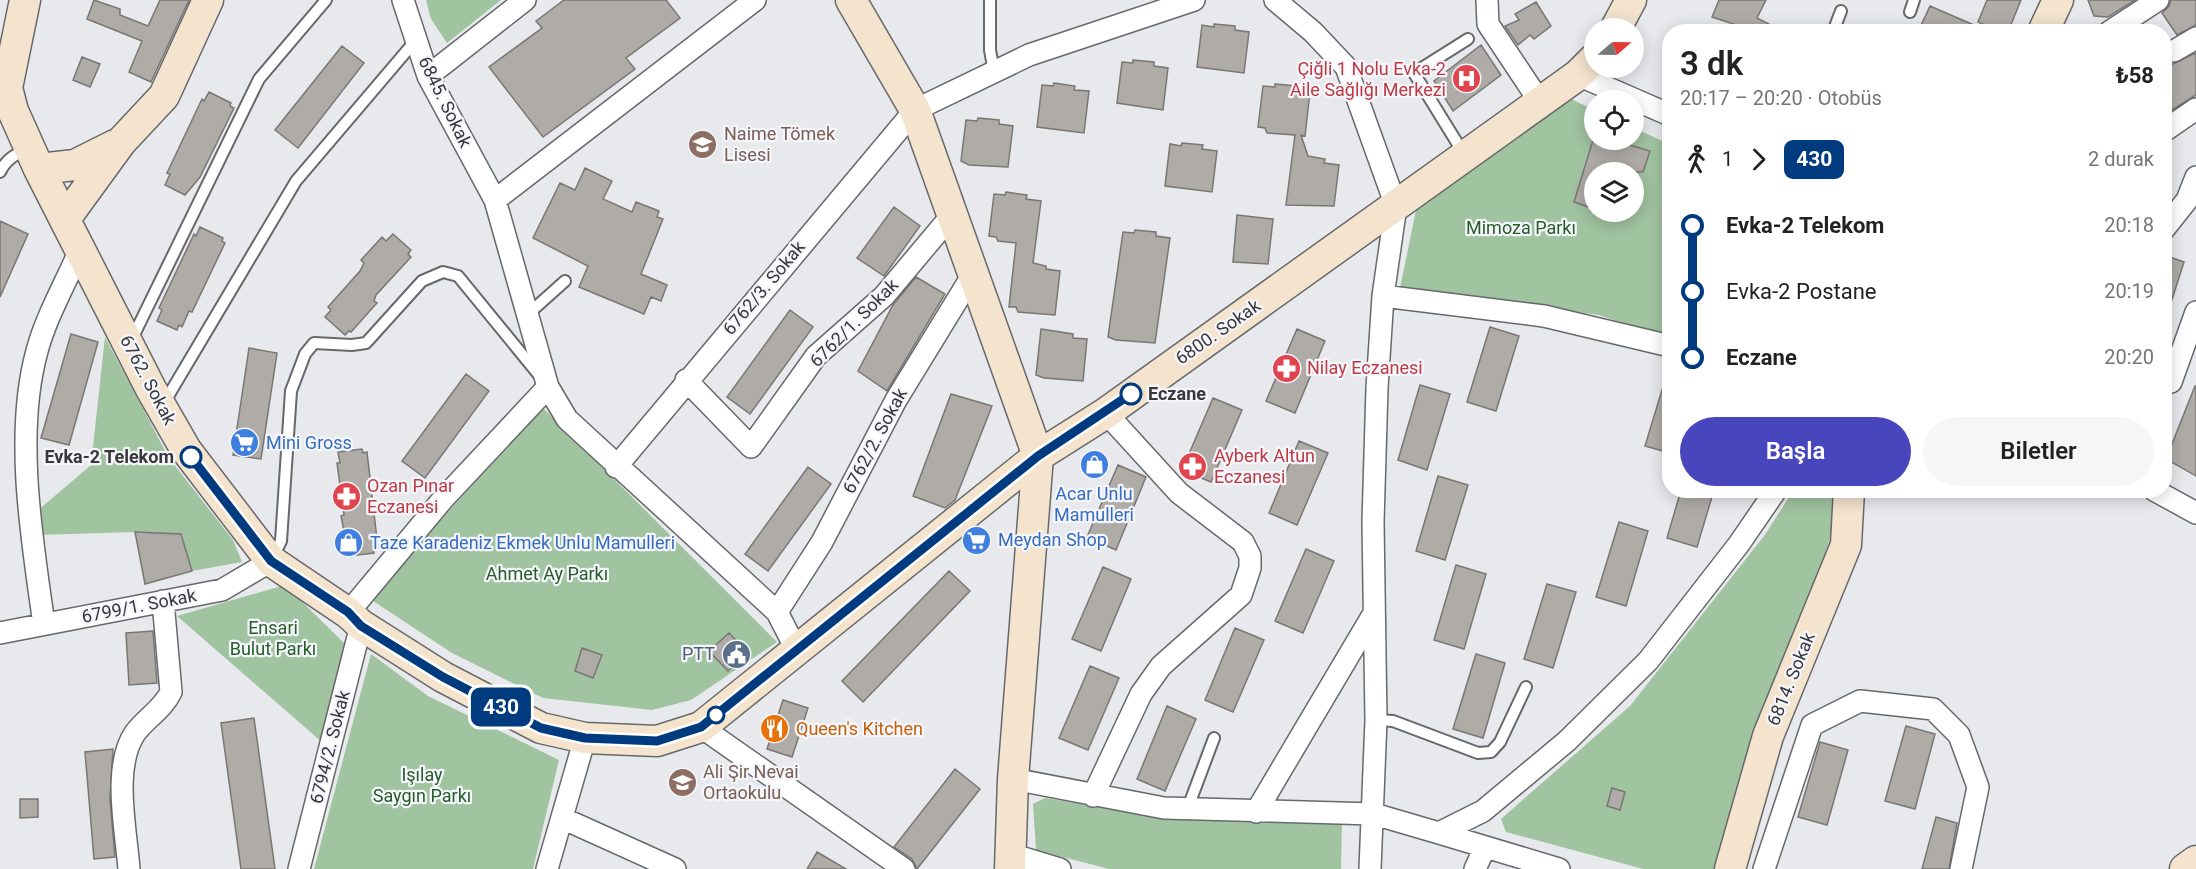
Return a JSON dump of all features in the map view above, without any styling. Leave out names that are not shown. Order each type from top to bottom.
[{"type":"street","name":"6762. Sokak","points":[[25,0],[5,101],[129,346],[186,450],[271,561],[443,677],[541,728],[585,738],[657,741],[701,727],[1038,456]]},
{"type":"street","points":[[65,219],[121,142],[164,96],[208,0]]},
{"type":"street","name":"6845. Sokak","points":[[404,0],[428,76],[495,200],[526,316],[548,387],[567,419],[616,467],[777,612]]},
{"type":"street","points":[[428,76],[525,0]]},
{"type":"street","points":[[495,200],[755,0]]},
{"type":"street","points":[[851,0],[915,110],[975,272],[1038,456],[1013,779],[1010,862],[1060,869]]},
{"type":"street","points":[[915,110],[1029,55],[1194,0]]},
{"type":"street","points":[[1275,0],[1313,33],[1346,67],[1396,206],[1383,296],[1373,511],[1376,720],[1370,869]]},
{"type":"street","points":[[1487,0],[1488,24],[1540,102]]},
{"type":"street","points":[[1622,18],[1632,0]]},
{"type":"street","points":[[2047,24],[2058,0]]},
{"type":"street","points":[[2121,24],[2158,0]]},
{"type":"street","points":[[2174,51],[2196,38]]},
{"type":"street","name":"6800. Sokak","points":[[1038,456],[1106,413],[1584,69]]},
{"type":"street","points":[[1605,78],[1662,110]]},
{"type":"street","points":[[2172,126],[2196,109]]},
{"type":"street","name":"6762/3. Sokak","points":[[616,467],[686,380],[915,110]]},
{"type":"street","points":[[35,158],[75,165],[121,142]]},
{"type":"street","points":[[2172,219],[2187,200],[2196,177]]},
{"type":"street","name":"6762/1. Sokak","points":[[686,380],[751,447],[816,356],[884,296],[952,215]]},
{"type":"street","points":[[44,624],[29,482],[29,391],[37,350],[80,250]]},
{"type":"street","name":"6762/2. Sokak","points":[[777,612],[822,542],[896,400],[975,272]]},
{"type":"street","points":[[1383,296],[1544,316],[1662,344]]},
{"type":"street","points":[[2172,379],[2196,312]]},
{"type":"street","points":[[355,619],[443,499],[548,387]]},
{"type":"street","points":[[1093,796],[1141,694],[1161,666],[1183,644],[1241,595],[1250,568],[1250,556],[1243,542],[1179,493],[1106,413]]},
{"type":"street","points":[[1439,833],[1483,811],[1567,741],[1648,661],[1739,544],[1771,498]]},
{"type":"street","name":"6814. Sokak","points":[[1730,869],[1768,736],[1846,545],[1849,498]]},
{"type":"street","points":[[2169,498],[2196,513]]},
{"type":"street","name":"6799/1. Sokak","points":[[0,633],[222,590],[271,561]]},
{"type":"street","points":[[129,869],[123,784],[124,752],[136,731],[166,703],[171,692],[163,601]]},
{"type":"street","points":[[777,612],[797,651]]},
{"type":"street","points":[[1256,813],[1374,613]]},
{"type":"street","name":"6794/2. Sokak","points":[[299,869],[355,619]]},
{"type":"street","points":[[1764,869],[1812,725],[1860,701],[1933,709],[1959,735],[1978,787],[1961,869]]},
{"type":"street","points":[[701,727],[904,869]]},
{"type":"street","points":[[547,869],[585,738]]},
{"type":"street","points":[[1013,779],[1164,808],[1256,813],[1374,814],[1559,869]]},
{"type":"street","points":[[562,818],[675,869]]},
{"type":"street","points":[[1475,869],[1485,847]]},
{"type":"street","points":[[2185,869],[2196,861]]},
{"type":"lane","points":[[129,346],[259,79],[326,0]]},
{"type":"lane","points":[[990,0],[990,50],[994,72]]},
{"type":"lane","points":[[1910,12],[1914,0]]},
{"type":"lane","points":[[1836,24],[1841,11]]},
{"type":"lane","points":[[161,407],[296,182],[416,39]]},
{"type":"lane","points":[[1465,154],[1414,74],[1468,39]]},
{"type":"lane","points":[[0,172],[3,164],[12,156],[35,158]]},
{"type":"lane","points":[[271,561],[281,541],[291,391],[305,354],[314,343],[352,345],[366,343],[422,281],[443,272],[458,276],[548,387]]},
{"type":"lane","points":[[526,316],[565,280]]},
{"type":"lane","points":[[1376,720],[1393,722],[1478,753],[1491,752],[1500,742],[1526,687]]},
{"type":"lane","points":[[1187,810],[1214,738]]},
{"type":"green space","points":[[426,0],[501,0],[447,43],[431,19]]},
{"type":"green space","name":"Mimoza Parkı","points":[[1569,98],[1584,105],[1584,150],[1644,150],[1644,133],[1662,141],[1662,337],[1599,315],[1400,288],[1416,210]]},
{"type":"green space","points":[[105,337],[169,458],[233,540],[242,562],[192,571],[181,534],[135,532],[37,535],[36,512],[91,465]]},
{"type":"green space","name":"Ahmet Ay Parkı","points":[[542,407],[777,642],[691,700],[652,710],[543,698],[452,653],[370,599]]},
{"type":"green space","points":[[1788,498],[1836,498],[1833,530],[1719,869],[1643,869],[1506,832],[1501,819],[1630,706],[1764,536]]},
{"type":"green space","name":"Ensari Bulut Parkı","points":[[285,585],[347,646],[322,742],[177,616]]},
{"type":"green space","name":"Işılay Saygın Parkı","points":[[371,654],[428,696],[559,760],[533,869],[314,869]]},
{"type":"green space","points":[[1045,798],[1162,818],[1342,822],[1341,869],[1109,869],[1036,850],[1033,804]]},
{"type":"building","points":[[94,0],[120,9],[120,15],[148,26],[160,0],[189,0],[151,82],[129,72],[142,41],[87,19]]},
{"type":"building","points":[[564,0],[666,0],[680,18],[626,58],[635,69],[543,137],[489,67],[542,28],[536,21]]},
{"type":"building","points":[[1719,0],[1766,0],[1757,18],[1769,24],[1733,24],[1712,17]]},
{"type":"building","points":[[1987,0],[2021,0],[2011,24],[1978,22]]},
{"type":"building","points":[[2088,0],[2135,0],[2108,17],[2094,16]]},
{"type":"building","points":[[2171,0],[2196,0],[2196,25],[2177,35],[2172,24],[2170,24],[2162,13]]},
{"type":"building","points":[[1536,2],[1551,26],[1534,39],[1530,35],[1518,45],[1505,26],[1519,20],[1515,14]]},
{"type":"building","points":[[1930,6],[1972,24],[1922,24]]},
{"type":"building","points":[[1214,24],[1235,26],[1235,30],[1249,32],[1244,73],[1197,67],[1202,25],[1214,27]]},
{"type":"building","points":[[1481,45],[1501,75],[1453,111],[1434,81]]},
{"type":"building","points":[[342,46],[364,63],[298,148],[275,130]]},
{"type":"building","points":[[2196,53],[2196,95],[2172,110],[2172,64]]},
{"type":"building","points":[[82,57],[100,64],[90,87],[73,80]]},
{"type":"building","points":[[1133,60],[1154,62],[1154,66],[1168,68],[1163,110],[1117,103],[1122,62],[1133,63]]},
{"type":"building","points":[[1054,83],[1075,86],[1074,90],[1089,91],[1084,133],[1037,127],[1042,85],[1053,86]]},
{"type":"building","points":[[1275,84],[1296,86],[1295,90],[1310,92],[1305,136],[1301,135],[1308,156],[1325,159],[1324,163],[1339,165],[1334,206],[1286,205],[1295,135],[1267,133],[1265,128],[1258,127],[1263,86],[1275,87]]},
{"type":"building","points":[[209,92],[231,103],[230,106],[234,108],[200,177],[185,195],[165,185],[170,174],[167,173],[202,99],[204,101]]},
{"type":"building","points":[[978,118],[999,120],[999,124],[1013,126],[1008,167],[969,165],[961,161],[966,120],[977,121]]},
{"type":"building","points":[[1182,143],[1203,145],[1202,149],[1217,151],[1212,192],[1165,186],[1170,144],[1181,146]]},
{"type":"building","points":[[1590,150],[1650,151],[1644,169],[1644,162],[1586,162]]},
{"type":"building","points":[[585,168],[612,181],[603,199],[632,212],[636,202],[659,211],[657,217],[663,219],[641,274],[667,285],[661,301],[651,297],[644,314],[579,287],[588,266],[533,238],[560,183],[575,190]]},
{"type":"building","points":[[1584,169],[1584,206],[1574,202]]},
{"type":"building","points":[[1006,192],[1027,195],[1026,199],[1041,201],[1033,263],[1046,266],[1046,269],[1060,271],[1055,315],[1018,312],[1016,307],[1009,307],[1016,243],[998,241],[996,237],[989,236],[994,194],[1005,195]]},
{"type":"building","points":[[894,207],[920,226],[884,276],[857,258]]},
{"type":"building","points":[[1237,215],[1273,219],[1268,264],[1233,262]]},
{"type":"building","points":[[0,221],[28,234],[0,297]]},
{"type":"building","points":[[200,227],[223,238],[222,241],[225,243],[192,312],[189,311],[182,327],[179,325],[177,330],[157,321],[162,310],[159,308],[194,234],[196,236]]},
{"type":"building","points":[[1135,230],[1156,232],[1156,236],[1170,238],[1155,343],[1116,340],[1108,337],[1123,232],[1134,233]]},
{"type":"building","points":[[393,234],[411,250],[408,254],[411,257],[376,295],[374,301],[377,303],[351,332],[345,335],[325,317],[331,310],[328,307],[360,271],[364,263],[361,260],[382,237],[386,241]]},
{"type":"building","points":[[2172,258],[2184,262],[2172,300]]},
{"type":"building","points":[[916,277],[945,294],[887,391],[858,371],[893,305]]},
{"type":"building","points":[[790,310],[813,327],[750,414],[727,397]]},
{"type":"building","points":[[1490,327],[1519,336],[1496,411],[1467,402]]},
{"type":"building","points":[[1041,329],[1073,334],[1073,338],[1087,339],[1083,381],[1044,378],[1036,375]]},
{"type":"building","points":[[1297,329],[1325,341],[1295,413],[1266,401]]},
{"type":"building","points":[[71,334],[98,342],[69,445],[41,438]]},
{"type":"building","points":[[249,348],[277,353],[261,459],[233,455]]},
{"type":"building","points":[[466,374],[489,391],[425,478],[402,461]]},
{"type":"building","points":[[1420,385],[1450,394],[1427,470],[1398,460]]},
{"type":"building","points":[[2196,386],[2196,476],[2172,462],[2172,444]]},
{"type":"building","points":[[1662,390],[1662,451],[1645,446]]},
{"type":"building","points":[[951,394],[992,406],[955,500],[945,508],[913,496]]},
{"type":"building","points":[[1213,398],[1242,410],[1211,482],[1182,470]]},
{"type":"building","points":[[1299,441],[1328,453],[1297,525],[1269,513]]},
{"type":"building","points":[[362,449],[363,453],[367,452],[378,548],[373,548],[374,553],[349,556],[341,516],[344,515],[337,463],[340,463],[338,452]]},
{"type":"building","points":[[1118,465],[1146,477],[1116,550],[1087,537]]},
{"type":"building","points":[[808,467],[831,484],[768,571],[745,554]]},
{"type":"building","points":[[1438,476],[1468,485],[1445,560],[1416,551]]},
{"type":"building","points":[[1679,498],[1712,498],[1697,547],[1667,538]]},
{"type":"building","points":[[1619,522],[1648,531],[1626,606],[1596,597]]},
{"type":"building","points":[[135,532],[181,534],[192,571],[145,584]]},
{"type":"building","points":[[1306,549],[1334,561],[1303,633],[1275,621]]},
{"type":"building","points":[[1456,565],[1486,574],[1464,649],[1434,640]]},
{"type":"building","points":[[1103,567],[1131,579],[1101,651],[1072,639]]},
{"type":"building","points":[[949,571],[970,591],[863,702],[842,681]]},
{"type":"building","points":[[1547,584],[1576,592],[1553,668],[1524,659]]},
{"type":"building","points":[[1235,628],[1264,640],[1233,712],[1205,700]]},
{"type":"building","points":[[153,631],[157,683],[129,685],[126,633]]},
{"type":"building","points":[[729,633],[748,653],[728,671],[709,651]]},
{"type":"building","points":[[582,648],[602,655],[593,678],[575,671]]},
{"type":"building","points":[[1476,654],[1505,663],[1483,738],[1453,729]]},
{"type":"building","points":[[1090,666],[1119,678],[1088,750],[1059,738]]},
{"type":"building","points":[[783,700],[808,708],[792,757],[767,749]]},
{"type":"building","points":[[1167,706],[1196,719],[1165,791],[1137,779]]},
{"type":"building","points":[[254,718],[275,869],[241,869],[221,723]]},
{"type":"building","points":[[1906,726],[1935,734],[1915,809],[1885,801]]},
{"type":"building","points":[[1820,742],[1848,750],[1827,825],[1798,817]]},
{"type":"building","points":[[113,749],[110,799],[115,857],[94,859],[85,752]]},
{"type":"building","points":[[955,769],[980,789],[917,869],[912,859],[894,847]]},
{"type":"building","points":[[1612,788],[1625,792],[1620,810],[1607,806]]},
{"type":"building","points":[[20,799],[38,799],[38,817],[20,818]]},
{"type":"building","points":[[1936,817],[1957,823],[1949,869],[1922,869]]},
{"type":"building","points":[[817,852],[846,869],[807,869]]},
{"type":"bus line","name":"430","points":[[191,457],[271,561],[348,612],[361,626],[443,677],[541,728],[585,738],[657,741],[701,727],[1038,456],[1106,413],[1131,394]]},
{"type":"place","name":"Çiğli 1 Nolu Evka-2 Aile Sağlığı Merkezi","points":[[1467,79]]},
{"type":"place","name":"Naime Tömek Lisesi","points":[[703,144]]},
{"type":"place","name":"Nilay Eczanesi","points":[[1286,368]]},
{"type":"place","name":"Eczane","points":[[1131,394]]},
{"type":"place","name":"Mini Gross","points":[[245,443]]},
{"type":"place","name":"Evka-2 Telekom","points":[[191,457]]},
{"type":"place","name":"Acar Unlu Mamulleri","points":[[1094,465]]},
{"type":"place","name":"Ayberk Altun Eczanesi","points":[[1193,466]]},
{"type":"place","name":"Ozan Pınar Eczanesi","points":[[346,496]]},
{"type":"place","name":"Meydan Shop","points":[[977,540]]},
{"type":"place","name":"Taze Karadeniz Ekmek Unlu Mamulleri","points":[[349,543]]},
{"type":"place","name":"PTT","points":[[736,654]]},
{"type":"place","name":"Queen's Kitchen","points":[[775,729]]},
{"type":"place","name":"Ali Şir Nevai Ortaokulu","points":[[682,782]]}]
